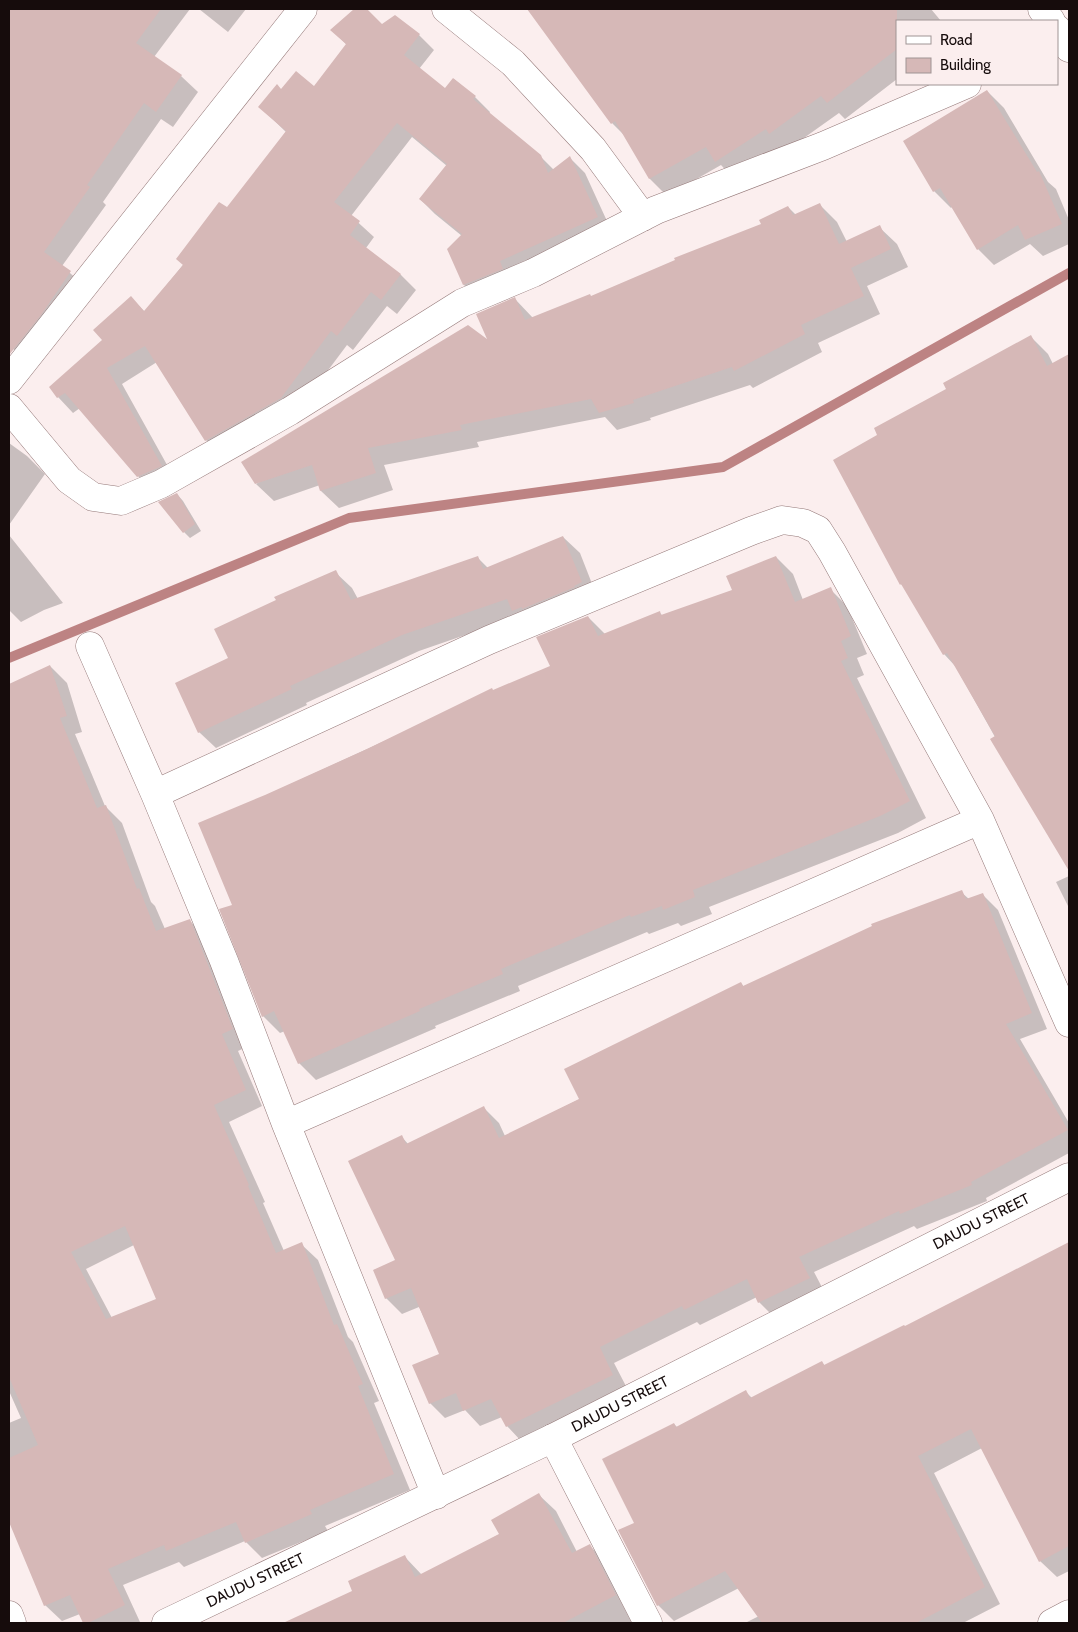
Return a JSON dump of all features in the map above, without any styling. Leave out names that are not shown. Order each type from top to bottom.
[{"type":"street","points":[[9,380],[303,9]]},
{"type":"street","points":[[446,9],[520,70],[593,149],[643,217]]},
{"type":"street","points":[[1042,9],[1049,20]]},
{"type":"street","points":[[9,408],[69,480],[94,497],[121,500],[161,484],[290,411],[462,303],[533,273],[643,217],[822,146],[965,85]]},
{"type":"street","points":[[155,794],[489,640],[751,531],[782,520],[803,522],[818,530],[832,552],[980,820],[1069,1023]]},
{"type":"street","points":[[90,646],[155,794],[224,961],[286,1124],[436,1495]]},
{"type":"street","points":[[286,1124],[980,820]]},
{"type":"street","name":"DAUDU STREET","points":[[166,1623],[553,1438],[1069,1178]]},
{"type":"street","points":[[553,1438],[648,1623]]},
{"type":"street","points":[[1052,1623],[1069,1614]]},
{"type":"street","points":[[9,1615],[12,1623]]},
{"type":"building","points":[[9,9],[161,9],[136,43],[182,75],[156,112],[144,103],[87,185],[90,187],[44,252],[71,271],[41,315],[9,355]]},
{"type":"building","points":[[354,9],[367,9],[382,24],[395,15],[420,34],[404,55],[445,88],[453,78],[476,96],[473,99],[541,155],[548,173],[570,156],[598,217],[500,261],[503,269],[463,285],[447,249],[462,234],[419,199],[447,164],[397,123],[334,202],[360,221],[350,235],[401,274],[381,300],[371,292],[337,336],[331,331],[281,398],[205,441],[145,346],[107,368],[162,466],[137,477],[65,393],[57,398],[49,387],[102,340],[93,330],[131,296],[144,311],[183,265],[176,259],[219,202],[227,207],[286,131],[258,107],[277,84],[281,89],[296,71],[314,86],[346,44],[330,30]]},
{"type":"building","points":[[527,9],[897,9],[896,50],[827,103],[821,96],[769,134],[766,129],[715,162],[706,147],[649,179],[615,121],[611,124]]},
{"type":"building","points":[[987,90],[1037,172],[1039,171],[1062,224],[1025,240],[1018,225],[977,250],[940,188],[933,192],[903,141]]},
{"type":"building","points":[[820,203],[839,244],[880,225],[891,249],[851,268],[864,296],[801,325],[805,334],[734,371],[732,367],[633,400],[634,403],[599,413],[591,399],[460,425],[462,430],[368,448],[376,473],[320,491],[312,465],[255,484],[241,462],[468,325],[487,339],[476,314],[515,297],[525,320],[590,294],[591,296],[675,260],[674,258],[761,224],[759,220],[788,206],[793,215]]},
{"type":"building","points":[[1031,335],[1047,366],[1069,354],[1069,871],[990,739],[995,736],[947,653],[943,655],[900,585],[833,460],[877,435],[874,428],[946,389],[943,383]]},
{"type":"building","points":[[177,493],[195,524],[183,533],[158,502]]},
{"type":"building","points":[[563,536],[582,582],[575,587],[522,609],[522,607],[512,611],[507,599],[402,635],[290,686],[292,689],[198,733],[175,683],[228,658],[214,629],[276,600],[274,597],[336,570],[351,600],[478,556],[483,569]]},
{"type":"building","points":[[776,556],[795,602],[831,587],[851,636],[841,641],[848,658],[841,661],[910,801],[880,816],[693,890],[695,897],[663,910],[662,906],[631,917],[630,915],[501,969],[503,974],[419,1009],[420,1011],[298,1064],[274,1011],[262,1017],[219,909],[232,905],[198,823],[367,749],[492,688],[493,690],[550,666],[536,637],[588,616],[598,636],[660,611],[661,615],[732,590],[726,576]]},
{"type":"building","points":[[50,665],[67,716],[60,718],[97,808],[106,805],[137,889],[139,888],[156,931],[190,919],[233,1029],[222,1034],[246,1090],[214,1105],[276,1253],[302,1242],[334,1325],[337,1324],[363,1384],[358,1386],[394,1474],[310,1510],[312,1514],[245,1543],[236,1522],[166,1551],[164,1545],[108,1569],[125,1605],[88,1623],[83,1623],[70,1595],[44,1606],[9,1522],[9,1458],[38,1445],[9,1377],[9,684]],"holes":[[[125,1226],[156,1299],[106,1319],[71,1252]]]},
{"type":"building","points":[[962,890],[966,899],[983,893],[1032,1013],[1006,1024],[1068,1130],[971,1182],[972,1185],[900,1214],[899,1211],[799,1257],[810,1278],[758,1303],[747,1279],[684,1310],[682,1306],[600,1347],[613,1375],[506,1427],[491,1399],[463,1411],[456,1393],[429,1404],[412,1365],[439,1354],[411,1288],[385,1299],[373,1270],[395,1260],[348,1161],[402,1135],[406,1144],[484,1106],[499,1138],[579,1099],[564,1069],[741,982],[743,986],[872,926],[871,924]]},
{"type":"building","points":[[1069,1242],[1069,1546],[1039,1562],[971,1429],[918,1456],[985,1587],[916,1623],[762,1623],[725,1571],[657,1606],[618,1530],[634,1523],[602,1459],[674,1423],[676,1427],[746,1390],[750,1398],[822,1361],[824,1365]]},
{"type":"building","points":[[539,1493],[572,1553],[590,1544],[616,1595],[563,1623],[283,1623],[352,1591],[348,1581],[405,1555],[415,1577],[499,1534],[491,1520]]},
{"type":"waterway","points":[[9,658],[349,518],[723,467],[1069,273]]}]
